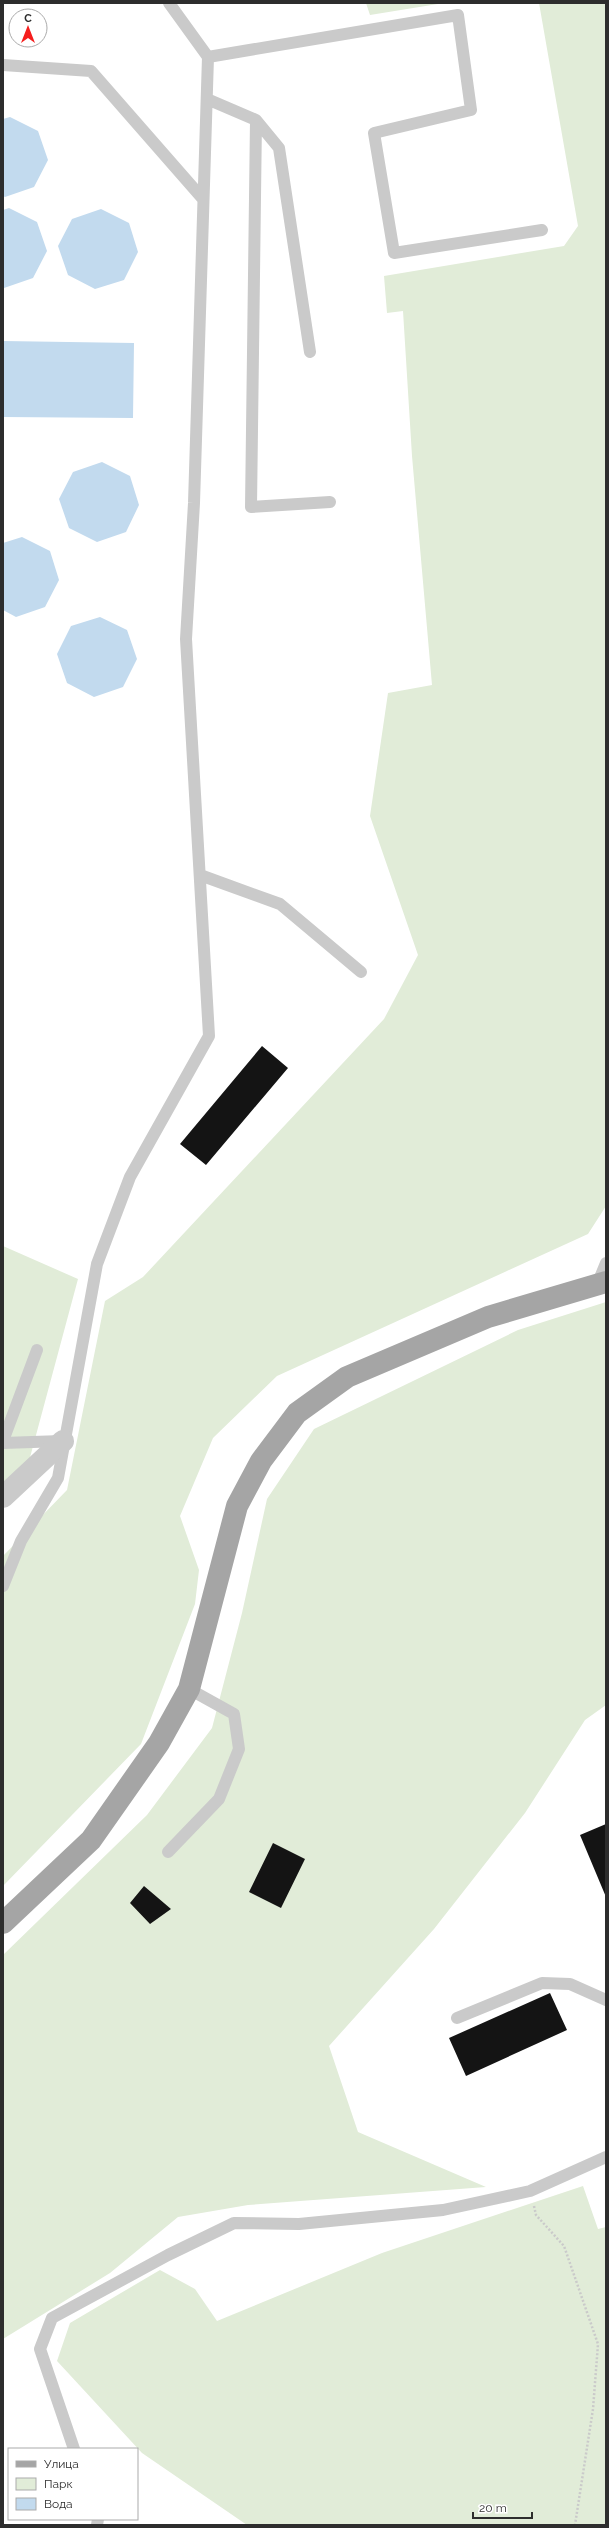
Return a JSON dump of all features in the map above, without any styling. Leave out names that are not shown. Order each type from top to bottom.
[{"type":"main road","points":[[3,1923],[91,1840],[159,1743],[189,1689],[237,1506],[261,1460],[296,1413],[346,1377],[488,1317],[601,1284]]},
{"type":"street","points":[[3,1497],[64,1441]]},
{"type":"lane","points":[[3,1586],[21,1541],[58,1478],[97,1264],[130,1176],[209,1036],[186,639],[194,503],[208,57],[169,3]]},
{"type":"lane","points":[[208,57],[458,15],[471,110],[374,133],[394,253],[542,230]]},
{"type":"lane","points":[[3,65],[91,71],[204,199]]},
{"type":"lane","points":[[206,99],[256,120],[279,148],[310,352]]},
{"type":"lane","points":[[256,120],[251,508],[330,502]]},
{"type":"lane","points":[[200,875],[280,904],[361,972]]},
{"type":"lane","points":[[601,1284],[606,1263]]},
{"type":"lane","points":[[37,1350],[3,1442],[64,1441]]},
{"type":"lane","points":[[168,1852],[219,1799],[239,1749],[234,1714],[189,1689]]},
{"type":"lane","points":[[457,2018],[542,1983],[570,1984],[606,2000]]},
{"type":"lane","points":[[74,2448],[40,2349],[52,2318],[168,2255],[234,2223],[299,2224],[443,2210],[530,2191],[606,2157]]},
{"type":"path","points":[[530,2191],[536,2215],[564,2246],[598,2344],[593,2409],[575,2525]]},
{"type":"green space","points":[[366,3],[444,3],[370,15]]},
{"type":"green space","points":[[539,3],[606,3],[606,1206],[588,1234],[277,1376],[213,1438],[180,1516],[199,1570],[195,1604],[141,1744],[3,1886],[3,1556],[67,1490],[105,1301],[143,1277],[384,1019],[418,955],[370,816],[388,693],[432,685],[412,456],[403,311],[387,313],[384,276],[564,246],[578,226]]},
{"type":"green space","points":[[3,1246],[78,1279],[25,1476],[3,1491]]},
{"type":"green space","points":[[606,1302],[606,1705],[585,1720],[525,1813],[434,1929],[329,2046],[358,2132],[486,2187],[248,2205],[178,2217],[110,2273],[3,2339],[3,1955],[147,1815],[212,1728],[242,1613],[267,1499],[314,1429],[518,1330]]},
{"type":"green space","points":[[583,2186],[598,2229],[606,2227],[606,2525],[247,2525],[142,2453],[57,2361],[70,2323],[160,2270],[195,2289],[217,2321],[382,2253]]},
{"type":"water","points":[[10,117],[38,131],[48,160],[34,187],[5,197],[3,196],[3,119]]},
{"type":"water","points":[[9,208],[37,222],[47,251],[33,278],[4,288],[3,210]]},
{"type":"water","points":[[101,209],[129,223],[138,252],[124,280],[95,289],[68,275],[58,246],[72,219]]},
{"type":"water","points":[[3,341],[134,343],[133,418],[3,417]]},
{"type":"water","points":[[102,462],[130,476],[139,505],[126,532],[97,542],[69,528],[59,499],[73,472]]},
{"type":"water","points":[[22,537],[50,551],[59,580],[45,607],[16,617],[3,610],[3,543]]},
{"type":"water","points":[[100,617],[127,630],[137,659],[123,687],[94,697],[67,683],[57,654],[71,626]]},
{"type":"building","points":[[262,1046],[288,1068],[206,1165],[180,1144]]},
{"type":"building","points":[[606,1824],[606,1897],[580,1835]]},
{"type":"building","points":[[273,1843],[305,1859],[281,1908],[249,1892]]},
{"type":"building","points":[[144,1886],[171,1909],[150,1924],[130,1903]]},
{"type":"building","points":[[550,1993],[567,2030],[466,2076],[449,2038]]}]
